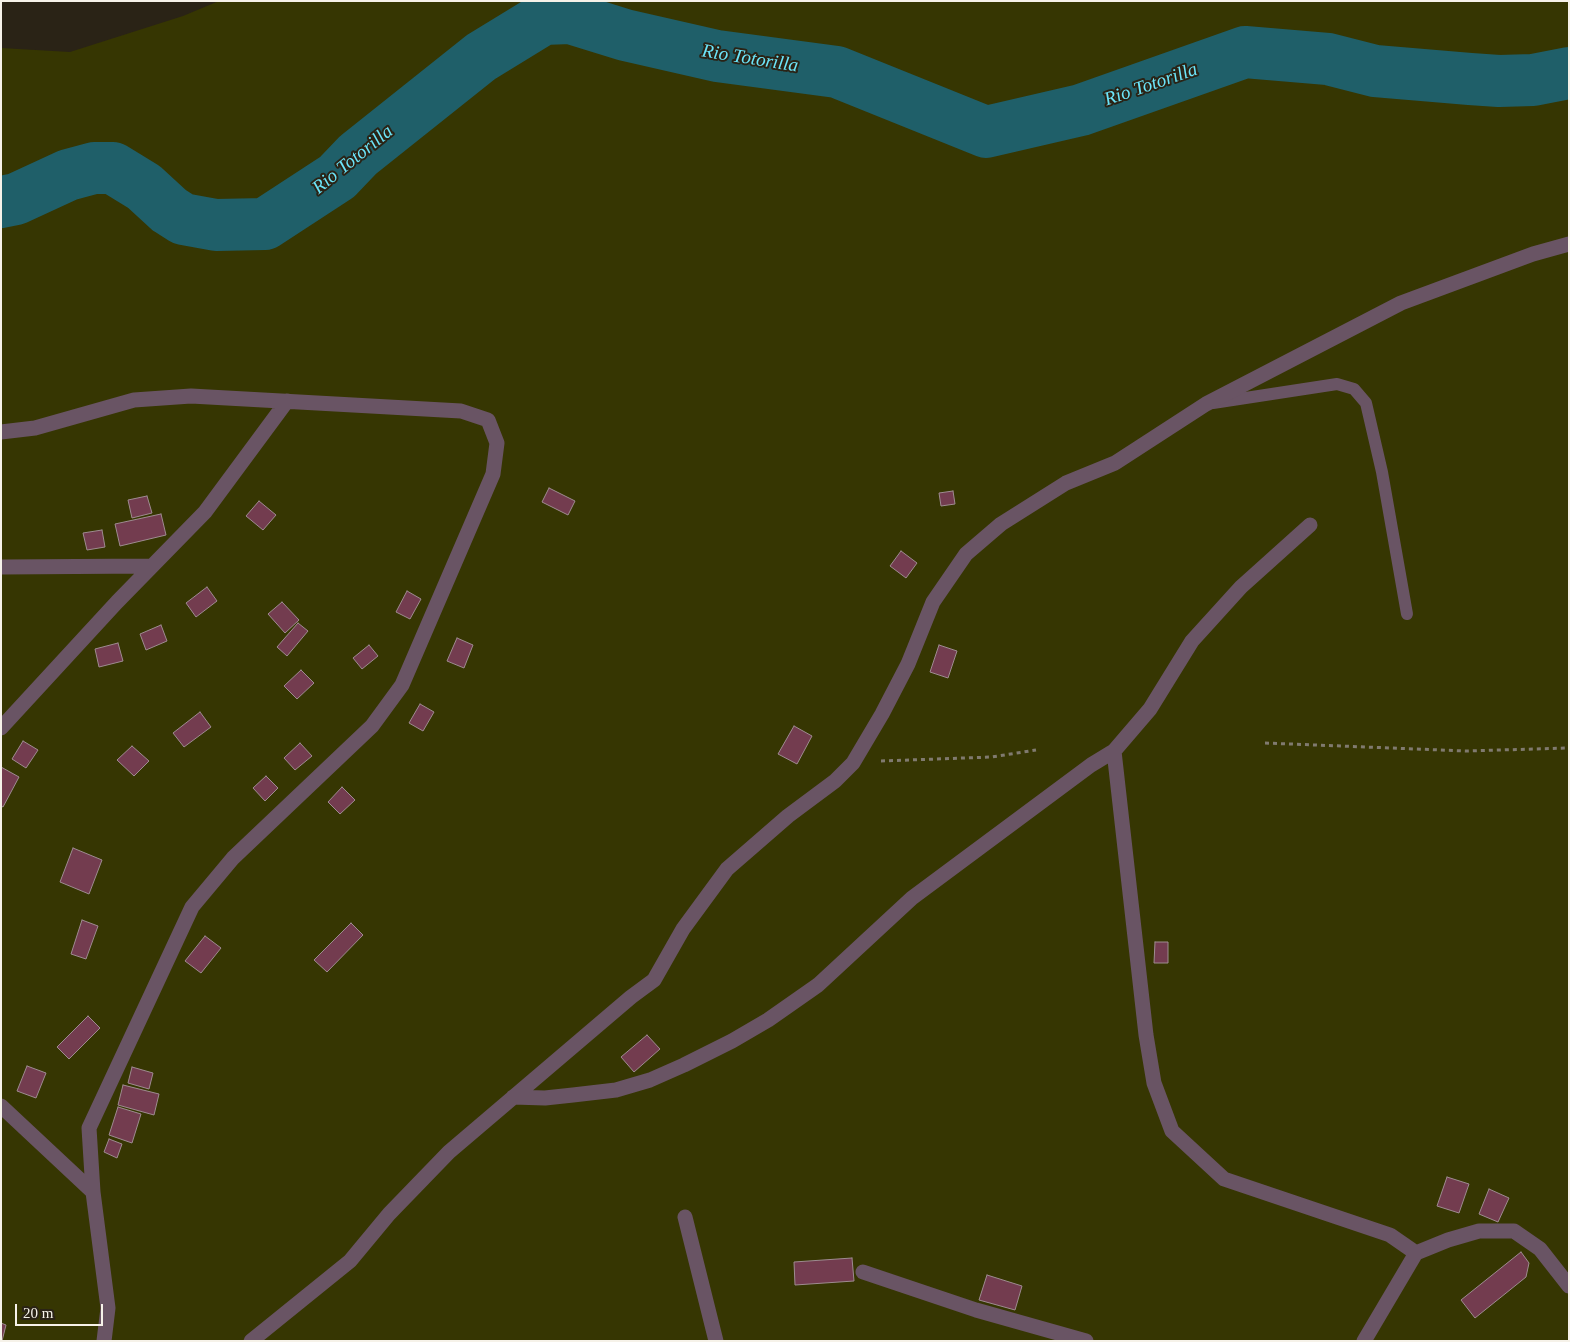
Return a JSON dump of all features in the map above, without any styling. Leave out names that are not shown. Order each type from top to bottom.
[{"type":"street","points":[[251,1341],[350,1261],[390,1214],[449,1152],[631,997],[654,980],[683,929],[727,869],[788,816],[835,781],[853,763],[879,721],[908,664],[933,602],[966,554],[1001,524],[1066,483],[1115,462],[1206,404],[1401,303],[1533,254],[1569,244]]},
{"type":"street","points":[[1,432],[35,428],[134,400],[191,396],[461,410],[488,420],[497,443],[493,474],[402,685],[372,726],[233,858],[192,907],[89,1128],[93,1192],[108,1308],[104,1341]]},
{"type":"street","points":[[1,728],[151,566],[205,512],[287,401]]},
{"type":"street","points":[[513,1097],[545,1098],[616,1090],[650,1080],[732,1041],[768,1020],[818,985],[912,898],[1091,765],[1114,751],[1150,709],[1192,640],[1241,587],[1310,525]]},
{"type":"street","points":[[1,568],[151,566]]},
{"type":"street","points":[[1114,751],[1146,1035],[1154,1084],[1172,1130],[1224,1178],[1390,1235],[1416,1254]]},
{"type":"street","points":[[1,1106],[93,1192]]},
{"type":"street","points":[[685,1217],[716,1341]]},
{"type":"street","points":[[1364,1341],[1416,1254],[1448,1240],[1479,1230],[1514,1231],[1540,1249],[1569,1286]]},
{"type":"street","points":[[863,1272],[976,1310],[1086,1341]]},
{"type":"lane","points":[[1206,404],[1337,384],[1354,390],[1366,403],[1380,463],[1407,614]]},
{"type":"path","points":[[1265,743],[1466,751],[1569,748]]},
{"type":"path","points":[[853,763],[992,758],[1036,750]]},
{"type":"shaded area","points":[[219,1],[1569,1],[1569,1341],[1,1341],[1,48],[70,52],[183,16]]},
{"type":"building","points":[[549,488],[575,501],[568,515],[542,502]]},
{"type":"building","points":[[953,491],[955,504],[941,506],[939,493]]},
{"type":"building","points":[[147,496],[152,513],[132,518],[128,500]]},
{"type":"building","points":[[259,501],[276,515],[263,530],[246,516]]},
{"type":"building","points":[[161,514],[166,535],[120,546],[115,524]]},
{"type":"building","points":[[102,530],[105,547],[87,550],[83,533]]},
{"type":"building","points":[[901,551],[917,563],[906,578],[890,566]]},
{"type":"building","points":[[207,587],[217,601],[196,617],[186,603]]},
{"type":"building","points":[[407,591],[421,599],[410,619],[396,612]]},
{"type":"building","points":[[282,602],[299,620],[285,633],[268,614]]},
{"type":"building","points":[[298,623],[308,631],[287,656],[277,647]]},
{"type":"building","points":[[161,625],[167,641],[146,650],[140,634]]},
{"type":"building","points":[[457,638],[473,645],[464,668],[447,661]]},
{"type":"building","points":[[118,643],[123,661],[99,667],[95,649]]},
{"type":"building","points":[[369,645],[378,656],[362,669],[353,658]]},
{"type":"building","points":[[939,645],[957,651],[948,678],[930,672]]},
{"type":"building","points":[[301,670],[314,683],[297,699],[284,686]]},
{"type":"building","points":[[420,704],[434,712],[423,731],[409,723]]},
{"type":"building","points":[[200,712],[211,727],[184,747],[173,733]]},
{"type":"building","points":[[794,726],[812,736],[797,764],[778,754]]},
{"type":"building","points":[[23,741],[38,750],[26,768],[12,759]]},
{"type":"building","points":[[300,743],[312,756],[295,770],[284,758]]},
{"type":"building","points":[[132,746],[149,761],[134,776],[117,760]]},
{"type":"building","points":[[1,767],[19,777],[3,807],[1,806]]},
{"type":"building","points":[[266,776],[278,788],[265,801],[253,788]]},
{"type":"building","points":[[342,787],[355,800],[340,814],[328,802]]},
{"type":"building","points":[[73,848],[102,860],[89,894],[60,882]]},
{"type":"building","points":[[82,920],[98,926],[86,959],[71,954]]},
{"type":"building","points":[[351,923],[363,935],[327,972],[314,960]]},
{"type":"building","points":[[205,936],[221,948],[201,973],[185,961]]},
{"type":"building","points":[[1155,942],[1168,942],[1168,963],[1154,963]]},
{"type":"building","points":[[88,1016],[100,1028],[69,1059],[57,1047]]},
{"type":"building","points":[[647,1035],[660,1049],[634,1072],[621,1057]]},
{"type":"building","points":[[27,1066],[46,1073],[36,1098],[17,1091]]},
{"type":"building","points":[[132,1067],[153,1073],[149,1089],[128,1083]]},
{"type":"building","points":[[123,1085],[159,1094],[154,1115],[118,1105]]},
{"type":"building","points":[[118,1107],[141,1114],[132,1143],[109,1135]]},
{"type":"building","points":[[109,1139],[122,1144],[117,1158],[104,1152]]},
{"type":"building","points":[[1447,1177],[1469,1184],[1459,1213],[1437,1206]]},
{"type":"building","points":[[1489,1189],[1509,1198],[1498,1222],[1479,1214]]},
{"type":"building","points":[[1521,1252],[1529,1263],[1526,1277],[1475,1318],[1461,1300]]},
{"type":"building","points":[[852,1258],[854,1281],[795,1285],[794,1262]]},
{"type":"building","points":[[987,1275],[1022,1286],[1015,1310],[979,1300]]},
{"type":"building","points":[[1,1323],[6,1325],[2,1341],[1,1341]]},
{"type":"waterway","name":"Rio Totorilla","points":[[1,202],[16,199],[68,175],[94,168],[113,168],[144,187],[169,210],[183,219],[216,225],[265,224],[337,177],[358,155],[481,57],[543,19],[570,18],[625,35],[717,56],[837,72],[986,132],[1081,110],[1245,52],[1328,59],[1375,71],[1499,81],[1533,80],[1569,73]]}]
